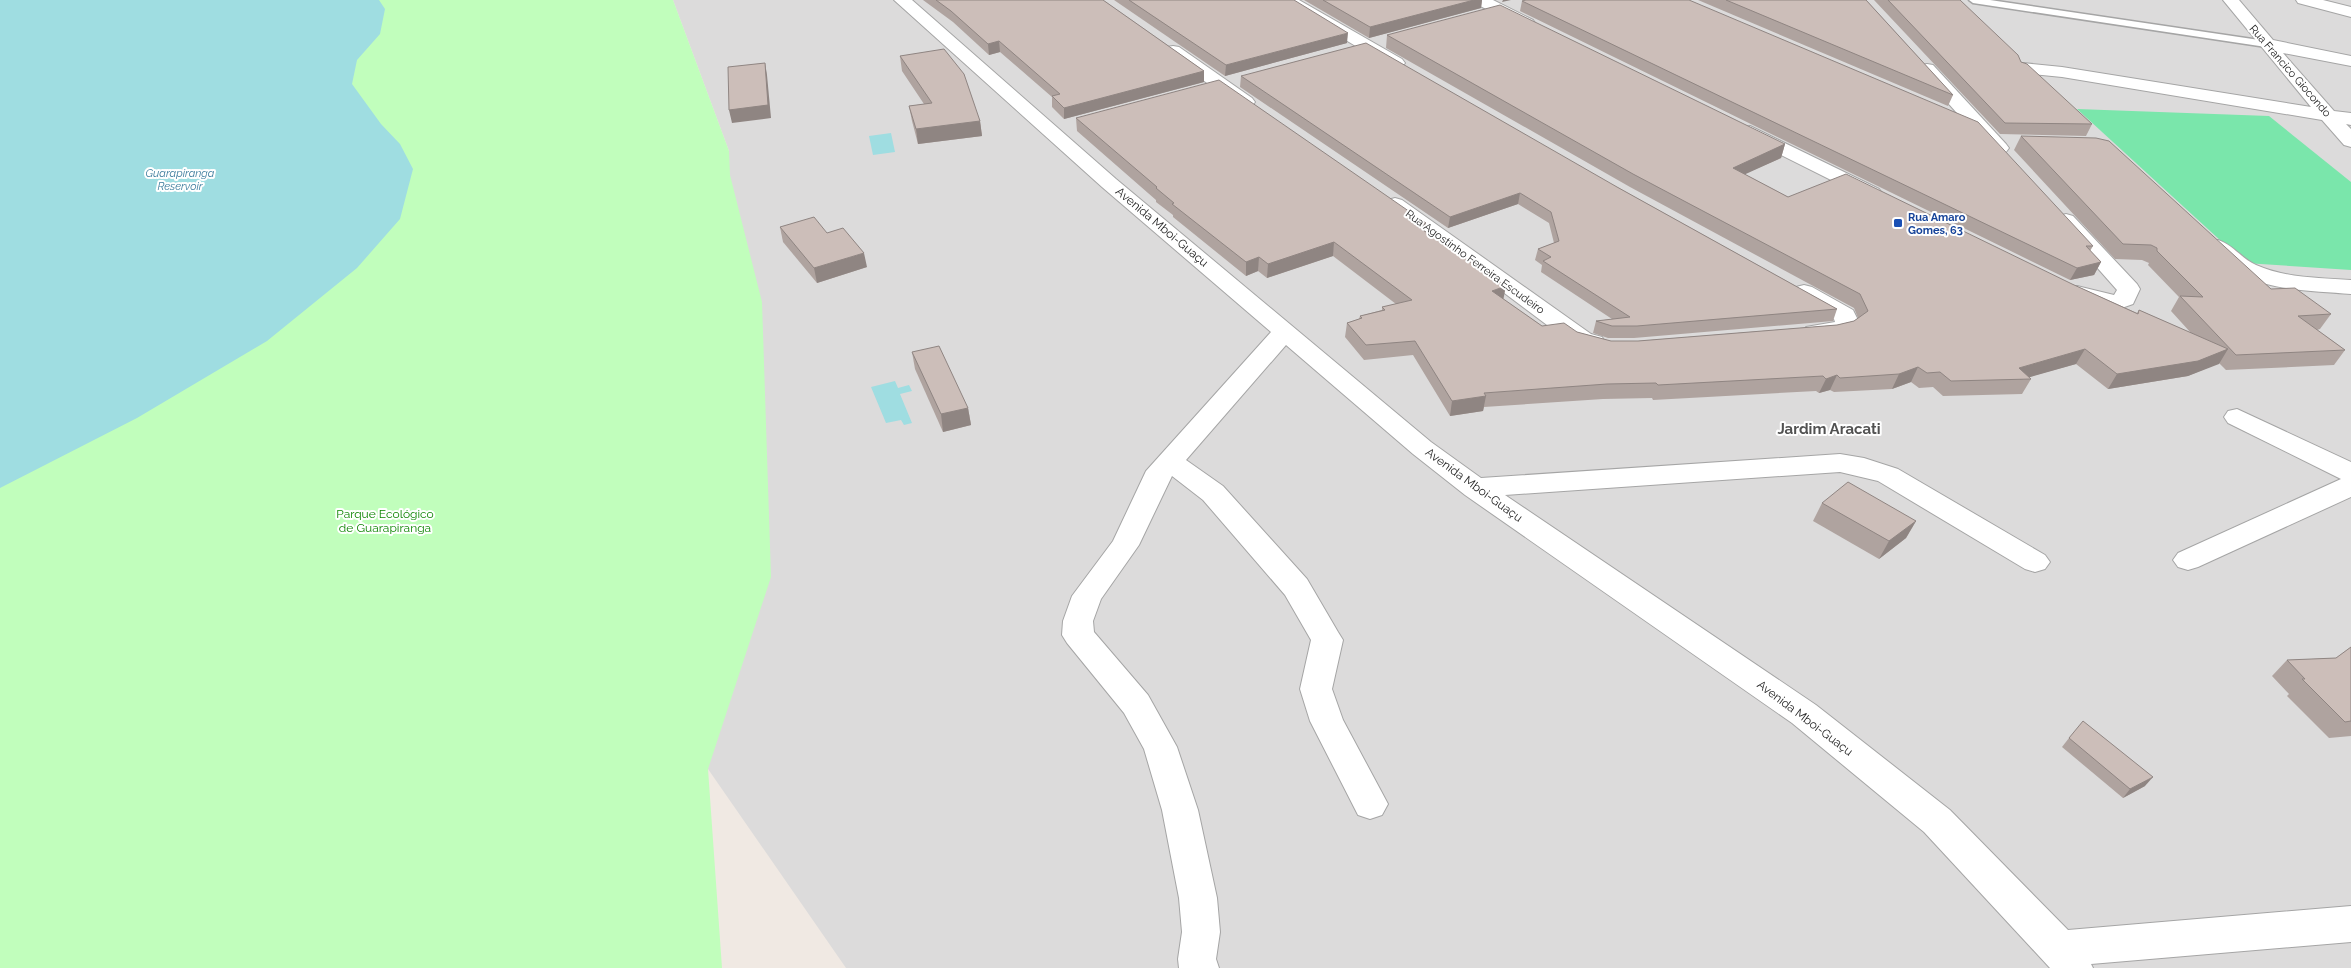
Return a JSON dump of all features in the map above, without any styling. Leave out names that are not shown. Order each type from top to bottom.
[{"type":"street","name":"Avenida Mboi-Guaçu","points":[[902,0],[1061,127],[1108,182],[1422,448],[1475,488],[1804,714],[1937,821],[2066,958]]},
{"type":"street","points":[[1288,0],[1376,43],[1409,70]]},
{"type":"street","points":[[1480,0],[1543,31]]},
{"type":"street","name":"Rua Francico Giocondo","points":[[2231,0],[2266,44],[2351,141]]},
{"type":"street","points":[[2304,0],[2351,12]]},
{"type":"street","points":[[1471,18],[1528,2]]},
{"type":"street","points":[[1156,39],[1262,112]]},
{"type":"street","points":[[1339,53],[1376,43]]},
{"type":"street","points":[[2266,44],[2351,61]]},
{"type":"street","points":[[1917,58],[2014,164]]},
{"type":"street","points":[[2023,68],[2326,113],[2351,119]]},
{"type":"street","points":[[1946,114],[1988,136],[2022,142]]},
{"type":"street","points":[[1735,124],[1887,200]]},
{"type":"street","name":"Rua Agostinho Ferreira Escudeiro","points":[[1377,192],[1467,254],[1583,340],[1611,347]]},
{"type":"street","points":[[2054,208],[2129,289],[2125,299],[2116,303],[2103,302],[2060,286]]},
{"type":"street","points":[[2200,230],[2236,264],[2259,272],[2304,283],[2351,287]]},
{"type":"street","points":[[1785,282],[1845,315],[1848,324],[1840,329],[1792,334]]},
{"type":"street","points":[[1199,968],[1197,959],[1201,932],[1198,898],[1180,810],[1160,747],[1136,704],[1078,636],[1078,620],[1087,596],[1125,545],[1156,477],[1169,460],[1285,331]]},
{"type":"street","points":[[2237,417],[2351,473]]},
{"type":"street","points":[[1169,460],[1213,493],[1296,587],[1310,609],[1327,640],[1316,689],[1327,721],[1370,804]]},
{"type":"street","points":[[1475,488],[1840,463],[1888,475],[2035,562]]},
{"type":"street","points":[[2188,560],[2351,486]]},
{"type":"street","points":[[2066,958],[2351,924]]},
{"type":"lane","points":[[1973,0],[2266,44]]},
{"type":"shaded area","name":"Jardim Aracati","points":[[673,0],[2351,0],[2351,968],[846,968],[708,769],[729,151]]},
{"type":"green space","name":"Parque Ecológico de Guarapiranga","points":[[0,0],[673,0],[729,151],[730,175],[762,302],[771,577],[708,769],[722,968],[0,968]]},
{"type":"green space","points":[[2077,109],[2269,116],[2351,182],[2351,270],[2245,263]]},
{"type":"water","name":"Guarapiranga Reservoir","points":[[0,0],[379,0],[385,9],[380,34],[357,60],[352,84],[381,124],[400,144],[413,169],[400,219],[357,268],[267,341],[137,418],[0,488]]},
{"type":"water","points":[[891,133],[895,152],[873,155],[869,136]]},
{"type":"water","points":[[895,381],[898,388],[909,385],[912,391],[900,394],[912,423],[904,425],[901,420],[886,423],[871,387]]},
{"type":"building","points":[[936,0],[1103,0],[1204,71],[1064,108],[1052,96],[1060,94],[999,41],[988,44]]},
{"type":"building","points":[[1129,0],[1294,0],[1348,33],[1226,65]]},
{"type":"building","points":[[1323,0],[1474,0],[1370,27]]},
{"type":"building","points":[[1689,0],[1978,122],[2093,246],[2086,246],[2101,262],[2077,268],[1522,1]]},
{"type":"building","points":[[1726,0],[1866,0],[1953,95]]},
{"type":"building","points":[[1888,0],[1960,0],[2018,55],[2021,62],[2027,64],[2092,124],[2005,123]]},
{"type":"building","points":[[1500,5],[1785,144],[1733,168],[1788,197],[1846,174],[2072,284],[2138,314],[2139,310],[2228,349],[2198,361],[2117,374],[2085,349],[2019,368],[2031,379],[1951,381],[1940,372],[1927,373],[1918,367],[1899,374],[1840,378],[1837,375],[1826,379],[1823,376],[1658,385],[1656,383],[1607,384],[1484,393],[1486,396],[1452,401],[1415,341],[1366,345],[1347,323],[1362,318],[1360,316],[1385,310],[1382,307],[1412,300],[1334,242],[1268,264],[1259,257],[1246,262],[1172,204],[1174,203],[1157,187],[1076,118],[1219,80],[1426,223],[1417,226],[1506,286],[1492,291],[1542,326],[1564,323],[1577,332],[1611,341],[1638,341],[1837,325],[1854,321],[1868,311],[1860,294],[1633,174],[1387,35]]},
{"type":"building","points":[[1366,43],[1617,187],[1837,309],[1637,326],[1612,326],[1596,321],[1630,317],[1543,261],[1551,257],[1538,249],[1559,241],[1551,212],[1520,193],[1450,217],[1241,76]]},
{"type":"building","points":[[944,49],[964,74],[980,121],[916,129],[909,106],[932,103],[900,56]]},
{"type":"building","points":[[765,63],[768,105],[729,110],[728,67]]},
{"type":"building","points":[[2021,136],[2096,138],[2109,141],[2271,289],[2295,288],[2331,314],[2298,316],[2345,350],[2236,355],[2180,296],[2203,297],[2157,251],[2157,248],[2151,245],[2123,244]]},
{"type":"building","points":[[814,217],[827,233],[843,228],[864,253],[814,268],[780,227]]},
{"type":"building","points":[[939,346],[968,408],[941,414],[912,352]]},
{"type":"building","points":[[1848,482],[1916,521],[1889,541],[1822,503]]},
{"type":"building","points":[[2351,647],[2351,721],[2345,722],[2302,679],[2305,679],[2287,660],[2336,658]]},
{"type":"building","points":[[2083,721],[2153,777],[2130,789],[2069,738]]},
{"type":"place","name":"Rua Amaro Gomes, 63","points":[[1898,223]]},
{"type":"district","name":"Jardim Aracati","points":[[1829,429]]}]
